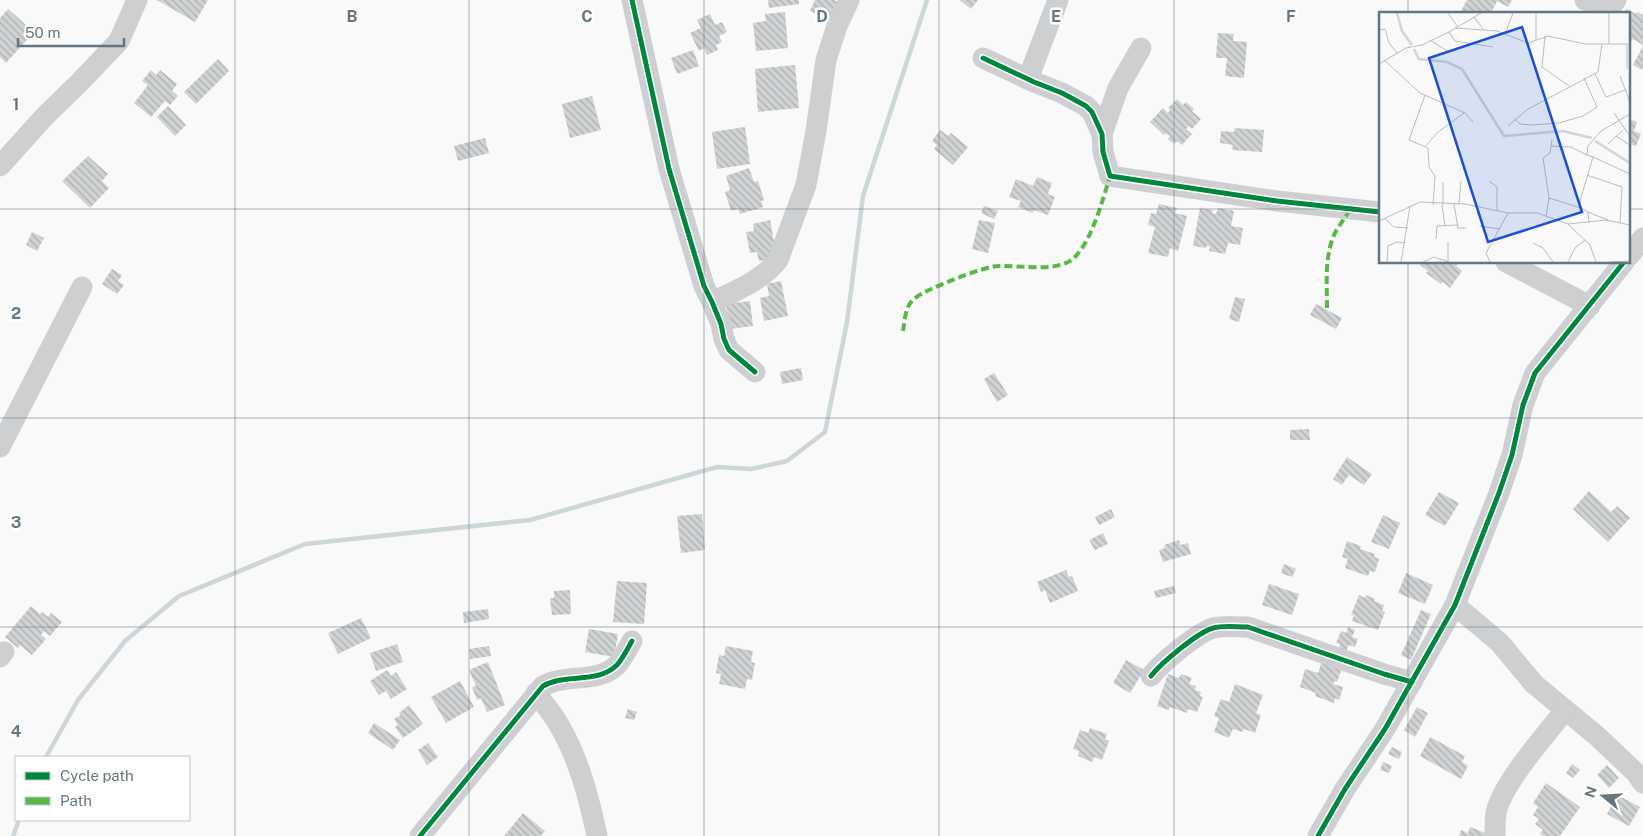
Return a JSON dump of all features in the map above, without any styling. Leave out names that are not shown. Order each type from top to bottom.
[{"type":"street","points":[[2,160],[118,41],[137,0]]},
{"type":"street","points":[[632,0],[669,170],[704,286],[712,302],[729,350],[754,372]]},
{"type":"street","points":[[712,302],[759,277],[771,269],[778,260],[806,185],[826,60],[837,26],[849,0]]},
{"type":"street","points":[[1028,79],[1058,0]]},
{"type":"street","points":[[1585,0],[1612,6]]},
{"type":"street","points":[[1102,134],[1118,88],[1141,48]]},
{"type":"street","points":[[983,58],[1081,102],[1092,112],[1102,134],[1103,152],[1110,176],[1277,201],[1379,212]]},
{"type":"street","points":[[1630,255],[1643,238]]},
{"type":"street","points":[[1510,264],[1590,306]]},
{"type":"street","points":[[1318,836],[1344,788],[1385,729],[1455,605],[1499,493],[1512,455],[1523,405],[1535,373],[1622,264]]},
{"type":"street","points":[[0,447],[82,287]]},
{"type":"street","points":[[1455,605],[1500,643],[1534,684],[1614,752],[1636,773],[1643,783]]},
{"type":"street","points":[[1151,676],[1160,665],[1199,636],[1210,629],[1224,626],[1248,627],[1412,682]]},
{"type":"street","points":[[420,836],[543,686],[552,681],[601,675],[617,665],[632,641]]},
{"type":"street","points":[[536,693],[559,725],[571,750],[584,783],[598,836]]},
{"type":"street","points":[[1495,836],[1496,813],[1511,780],[1565,710]]},
{"type":"building","points":[[157,0],[208,0],[195,22]]},
{"type":"building","points":[[768,0],[799,0],[799,4],[769,8]]},
{"type":"building","points":[[815,0],[834,0],[844,5],[835,23],[810,11]]},
{"type":"building","points":[[960,0],[978,0],[971,9]]},
{"type":"building","points":[[1467,0],[1512,0],[1508,7],[1497,1],[1492,11],[1494,12],[1461,12]]},
{"type":"building","points":[[8,9],[34,32],[6,63],[0,57],[0,18]]},
{"type":"building","points":[[1626,9],[1643,15],[1643,45],[1633,39],[1632,41],[1630,40],[1630,12],[1625,12]]},
{"type":"building","points":[[785,12],[788,48],[756,51],[753,23],[766,21],[765,14]]},
{"type":"building","points":[[710,14],[715,25],[722,22],[727,32],[719,36],[722,42],[716,45],[718,50],[707,55],[704,48],[699,51],[690,33],[701,28],[697,20]]},
{"type":"building","points":[[1218,33],[1234,34],[1233,41],[1247,42],[1244,78],[1225,76],[1227,58],[1216,58]]},
{"type":"building","points":[[1643,46],[1643,67],[1642,70],[1633,65]]},
{"type":"building","points":[[693,50],[699,66],[677,74],[671,58]]},
{"type":"building","points":[[218,59],[229,71],[196,104],[184,92]]},
{"type":"building","points":[[795,65],[799,108],[758,112],[755,69]]},
{"type":"building","points":[[151,70],[156,75],[160,70],[177,84],[172,91],[178,96],[170,105],[165,101],[151,117],[134,103],[148,85],[142,81]]},
{"type":"building","points":[[592,96],[601,130],[570,138],[562,104]]},
{"type":"building","points":[[1177,99],[1183,105],[1186,102],[1201,119],[1192,129],[1189,126],[1186,129],[1192,134],[1182,145],[1177,141],[1174,144],[1168,139],[1170,136],[1166,133],[1164,135],[1150,122],[1163,108],[1168,113],[1170,110],[1168,108]]},
{"type":"building","points":[[168,106],[186,125],[175,136],[157,117]]},
{"type":"building","points":[[1630,119],[1637,122],[1634,131],[1641,134],[1636,146],[1630,144]]},
{"type":"building","points":[[745,127],[750,164],[717,169],[712,132]]},
{"type":"building","points":[[1235,128],[1264,130],[1262,152],[1232,150],[1233,145],[1220,143],[1221,131],[1234,132]]},
{"type":"building","points":[[940,130],[948,136],[951,133],[968,147],[953,165],[934,149],[937,145],[932,141]]},
{"type":"building","points":[[485,138],[489,153],[458,161],[454,146]]},
{"type":"building","points":[[88,156],[108,174],[102,181],[109,188],[90,208],[62,181]]},
{"type":"building","points":[[749,168],[754,182],[758,181],[764,200],[761,201],[763,207],[740,214],[738,209],[731,211],[725,192],[730,190],[726,176]]},
{"type":"building","points":[[1037,177],[1052,183],[1048,194],[1055,197],[1048,215],[1034,210],[1033,213],[1018,207],[1021,201],[1009,197],[1016,179],[1033,186]]},
{"type":"building","points":[[1159,204],[1177,208],[1175,213],[1187,216],[1178,251],[1170,248],[1168,257],[1148,253],[1155,227],[1148,225],[1151,213],[1156,214]]},
{"type":"building","points":[[984,206],[998,211],[994,219],[981,213]]},
{"type":"building","points":[[1200,208],[1213,210],[1212,213],[1216,214],[1218,208],[1234,211],[1231,226],[1243,228],[1240,245],[1228,243],[1225,254],[1209,251],[1210,246],[1206,246],[1206,248],[1193,246]]},
{"type":"building","points":[[770,220],[777,258],[759,261],[757,252],[750,253],[746,232],[754,231],[753,224]]},
{"type":"building","points":[[979,220],[995,223],[988,253],[972,249]]},
{"type":"building","points":[[32,232],[44,238],[37,251],[26,245]]},
{"type":"building","points":[[1457,264],[1456,266],[1462,271],[1450,288],[1426,273],[1428,271],[1420,265]]},
{"type":"building","points":[[112,269],[122,275],[118,281],[124,285],[117,294],[102,284]]},
{"type":"building","points":[[781,281],[788,316],[764,321],[760,298],[769,296],[767,284]]},
{"type":"building","points":[[1235,297],[1245,299],[1239,322],[1229,319]]},
{"type":"building","points":[[750,301],[753,326],[730,329],[726,304]]},
{"type":"building","points":[[1316,304],[1342,318],[1336,329],[1310,315]]},
{"type":"building","points":[[801,368],[803,380],[782,384],[780,372]]},
{"type":"building","points":[[994,373],[1008,395],[997,402],[984,379]]},
{"type":"building","points":[[1309,429],[1310,440],[1290,440],[1290,430]]},
{"type":"building","points":[[1347,457],[1372,474],[1364,485],[1349,475],[1342,485],[1333,479]]},
{"type":"building","points":[[1589,491],[1611,512],[1617,506],[1630,518],[1608,542],[1573,509]]},
{"type":"building","points":[[1439,492],[1459,503],[1445,526],[1425,515]]},
{"type":"building","points":[[1111,509],[1115,517],[1099,525],[1095,517]]},
{"type":"building","points":[[702,514],[705,550],[681,553],[677,516]]},
{"type":"building","points":[[1383,515],[1400,523],[1389,549],[1371,542]]},
{"type":"building","points":[[1103,533],[1108,544],[1095,550],[1089,540]]},
{"type":"building","points":[[1179,540],[1180,545],[1188,543],[1191,554],[1163,562],[1159,550],[1165,548],[1164,545]]},
{"type":"building","points":[[1347,541],[1361,546],[1360,549],[1375,554],[1374,557],[1379,559],[1375,572],[1370,571],[1368,576],[1345,568],[1348,559],[1342,557]]},
{"type":"building","points":[[1284,564],[1296,569],[1292,577],[1281,573]]},
{"type":"building","points":[[1066,570],[1069,577],[1072,576],[1078,591],[1050,603],[1045,590],[1041,592],[1037,582]]},
{"type":"building","points":[[1406,573],[1433,585],[1425,604],[1398,593]]},
{"type":"building","points":[[617,581],[647,583],[644,624],[613,622]]},
{"type":"building","points":[[1269,584],[1299,594],[1292,615],[1262,605]]},
{"type":"building","points":[[1174,586],[1176,593],[1156,598],[1154,591]]},
{"type":"building","points":[[570,590],[571,614],[552,615],[550,598],[554,598],[554,591]]},
{"type":"building","points":[[1359,595],[1365,598],[1366,595],[1384,605],[1382,611],[1385,612],[1378,630],[1352,621],[1354,615],[1351,615]]},
{"type":"building","points":[[31,606],[40,614],[42,612],[48,617],[51,613],[62,622],[50,636],[44,631],[41,635],[46,639],[32,655],[20,645],[18,648],[5,637]]},
{"type":"building","points":[[488,609],[489,619],[464,623],[463,612]]},
{"type":"building","points":[[1421,610],[1431,614],[1411,660],[1401,655]]},
{"type":"building","points":[[361,618],[371,638],[338,654],[328,633]]},
{"type":"building","points":[[1348,627],[1355,630],[1352,637],[1358,639],[1355,647],[1349,645],[1346,651],[1339,648],[1340,644],[1336,643],[1341,631],[1346,633]]},
{"type":"building","points":[[589,629],[618,634],[614,657],[585,652]]},
{"type":"building","points":[[397,644],[403,662],[376,671],[370,653]]},
{"type":"building","points":[[489,646],[491,656],[470,659],[469,649]]},
{"type":"building","points":[[726,646],[753,651],[751,662],[755,663],[752,680],[747,679],[745,689],[719,684],[721,674],[716,673],[719,655],[724,656]]},
{"type":"building","points":[[1126,660],[1144,670],[1130,693],[1113,683]]},
{"type":"building","points":[[1322,661],[1342,668],[1337,682],[1334,681],[1333,684],[1343,687],[1339,700],[1335,698],[1334,703],[1315,696],[1316,693],[1300,687],[1305,669],[1318,673]]},
{"type":"building","points":[[488,662],[505,705],[487,712],[481,698],[477,700],[472,687],[476,686],[469,670]]},
{"type":"building","points":[[387,670],[391,676],[396,672],[407,689],[391,699],[386,691],[379,695],[370,681]]},
{"type":"building","points":[[1168,674],[1179,678],[1181,674],[1192,678],[1189,684],[1196,686],[1195,690],[1201,692],[1200,696],[1203,697],[1197,712],[1188,709],[1187,713],[1170,707],[1169,710],[1157,706]]},
{"type":"building","points":[[460,681],[474,707],[446,723],[431,697]]},
{"type":"building","points":[[1235,684],[1263,695],[1256,713],[1261,715],[1255,733],[1244,729],[1242,732],[1233,729],[1229,738],[1214,732],[1219,718],[1214,716],[1221,699],[1229,702]]},
{"type":"building","points":[[409,705],[423,724],[403,738],[395,727],[398,725],[394,719],[401,715],[399,713]]},
{"type":"building","points":[[1417,707],[1428,713],[1415,737],[1404,730]]},
{"type":"building","points":[[628,709],[637,712],[634,720],[625,718]]},
{"type":"building","points":[[374,723],[400,740],[393,750],[368,733]]},
{"type":"building","points":[[1090,728],[1107,734],[1105,739],[1109,741],[1102,760],[1094,757],[1092,762],[1078,756],[1079,751],[1073,749],[1080,730],[1088,733]]},
{"type":"building","points":[[1430,737],[1465,756],[1462,762],[1468,766],[1461,779],[1420,756]]},
{"type":"building","points":[[428,743],[438,757],[427,765],[418,750]]},
{"type":"building","points":[[1392,747],[1402,752],[1399,759],[1388,754]]},
{"type":"building","points":[[1383,762],[1392,766],[1389,773],[1380,770]]},
{"type":"building","points":[[1572,764],[1580,770],[1573,778],[1566,773]]},
{"type":"building","points":[[1607,765],[1619,778],[1609,788],[1597,775]]},
{"type":"building","points":[[1546,783],[1580,807],[1560,836],[1543,836],[1540,834],[1543,830],[1535,824],[1539,819],[1533,815],[1538,807],[1533,803]]},
{"type":"building","points":[[1617,795],[1640,807],[1629,826],[1607,814]]},
{"type":"building","points":[[523,813],[545,831],[541,836],[504,836]]},
{"type":"building","points":[[1470,827],[1488,834],[1487,836],[1459,836],[1461,830],[1468,833]]},
{"type":"waterway","points":[[47,756],[78,700],[125,641],[179,596],[305,544],[530,520],[717,467],[751,469],[787,461],[825,432],[847,322],[863,196],[927,0]]},
{"type":"waterway","points":[[13,836],[19,821]]},
{"type":"marked path","points":[[903,331],[906,314],[911,302],[920,295],[941,285],[991,267],[1045,267],[1070,261],[1077,255],[1090,234],[1100,210],[1110,176]]},
{"type":"marked path","points":[[1327,308],[1327,269],[1332,240],[1351,208]]},
{"type":"cycle path","points":[[632,0],[669,169],[704,286],[721,324],[724,339],[729,350],[755,372]]},
{"type":"cycle path","points":[[983,58],[1062,93],[1086,106],[1092,112],[1102,134],[1103,152],[1110,176],[1277,201],[1379,212]]},
{"type":"cycle path","points":[[1318,836],[1345,789],[1385,729],[1455,605],[1499,493],[1512,455],[1523,405],[1535,373],[1622,264]]},
{"type":"cycle path","points":[[1151,676],[1171,656],[1198,636],[1213,628],[1230,626],[1248,627],[1412,682]]},
{"type":"cycle path","points":[[420,836],[543,686],[552,682],[591,677],[609,671],[617,665],[632,641]]}]
